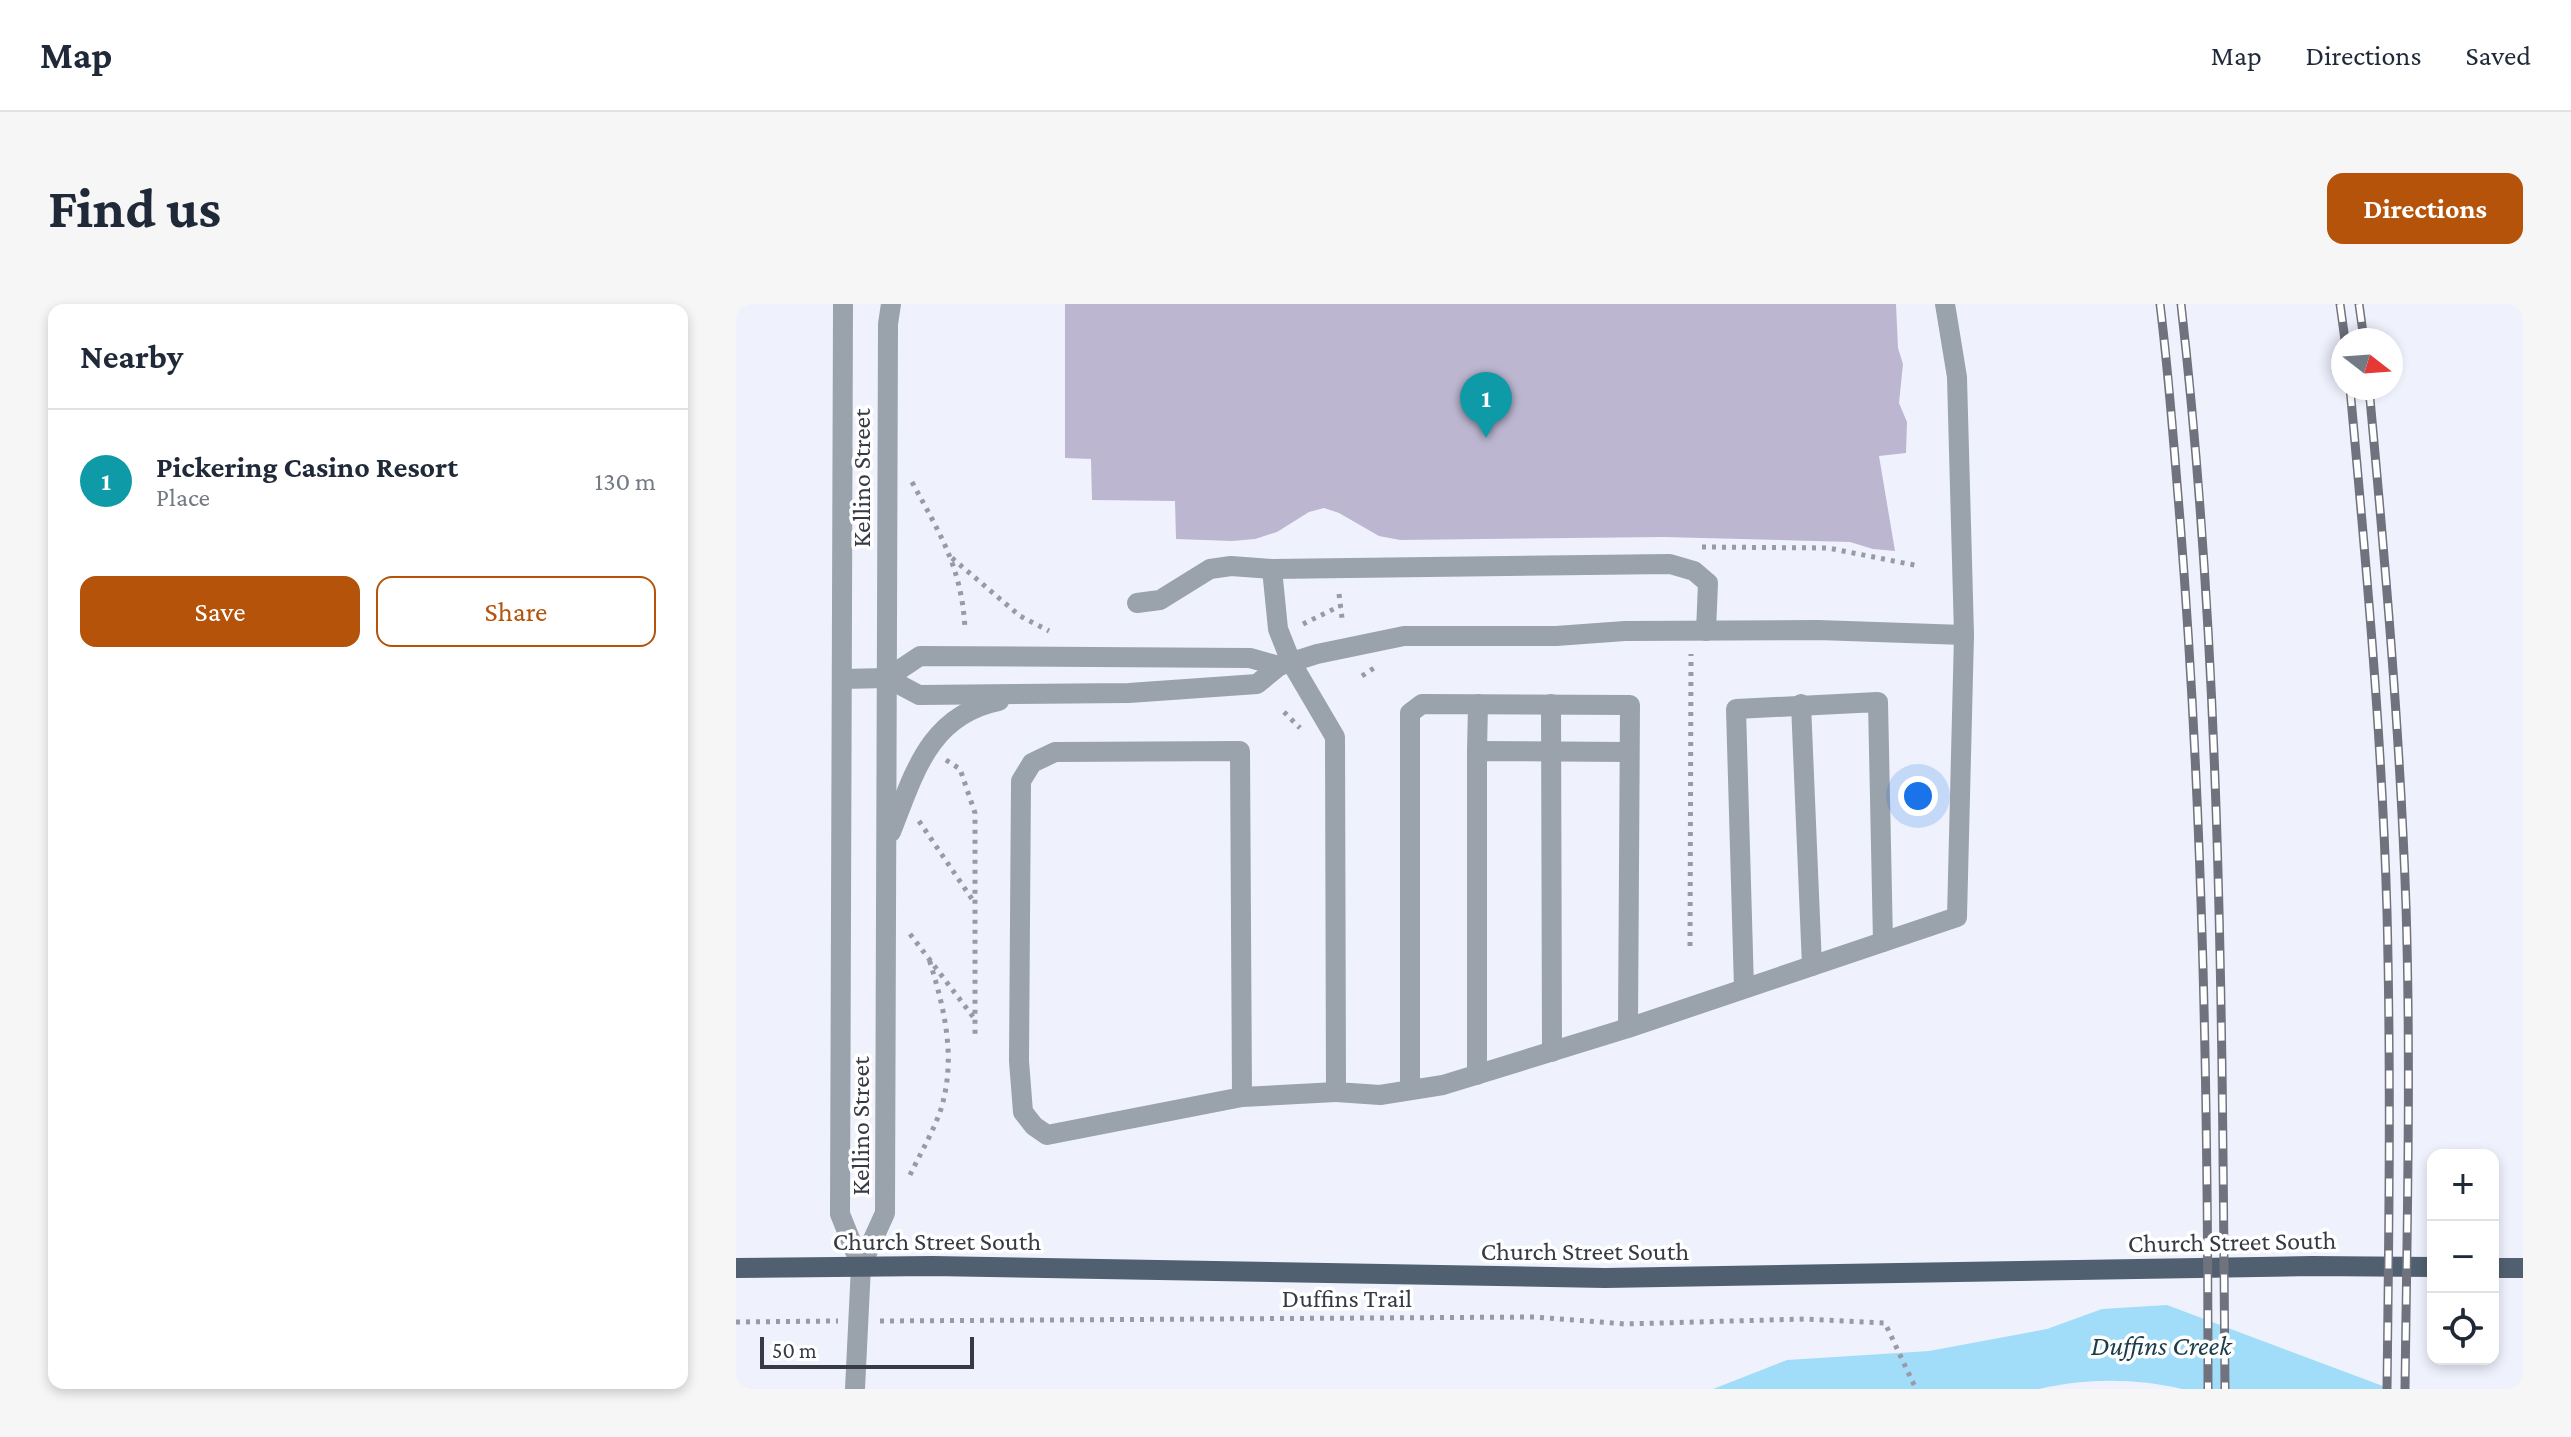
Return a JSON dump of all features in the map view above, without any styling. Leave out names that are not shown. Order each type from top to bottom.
[{"type":"main road","name":"Church Street South","points":[[736,1268],[861,1266],[1756,1278],[2312,1266],[2427,1267]]},
{"type":"main road","points":[[2499,1268],[2523,1268]]},
{"type":"street","name":"Kellino Street","points":[[843,304],[840,1214],[861,1266]]},
{"type":"street","name":"Kellino Street","points":[[861,1266],[885,1213],[888,324],[891,304]]},
{"type":"street","points":[[1242,1097],[1240,751],[1055,752],[1032,763],[1021,781],[1019,1061],[1023,1112],[1034,1126],[1047,1135],[1242,1097],[1336,1092],[1380,1095],[1443,1085],[1628,1028],[1957,917],[1964,635],[1957,377],[1945,304]]},
{"type":"street","points":[[1137,603],[1160,600],[1194,576],[1210,569],[1231,566],[1272,569],[1670,564],[1694,571],[1708,583],[1706,631]]},
{"type":"street","points":[[1272,569],[1285,664],[1335,737],[1336,1092]]},
{"type":"street","points":[[842,679],[887,678],[919,695],[1129,693],[1257,684],[1285,664],[1404,636],[1818,630],[1964,635]]},
{"type":"street","points":[[887,678],[920,656],[1250,658],[1285,664]]},
{"type":"street","points":[[887,843],[927,748],[955,718],[986,704],[1029,695]]},
{"type":"street","points":[[1744,988],[1736,709],[1878,702],[1883,942]]},
{"type":"street","points":[[1410,1090],[1410,713],[1422,704],[1630,705],[1628,1028]]},
{"type":"street","points":[[1477,1075],[1478,704]]},
{"type":"street","points":[[1551,704],[1552,1052]]},
{"type":"street","points":[[1801,704],[1812,966]]},
{"type":"street","points":[[1477,751],[1629,752]]},
{"type":"street","points":[[855,1389],[861,1266]]},
{"type":"path","points":[[910,480],[952,558],[962,592],[965,629]]},
{"type":"path","points":[[952,558],[1020,616],[1054,634]]},
{"type":"path","points":[[1339,594],[1342,618]]},
{"type":"path","points":[[1303,624],[1340,606]]},
{"type":"path","points":[[1690,946],[1691,653]]},
{"type":"path","points":[[945,759],[960,769],[975,813],[975,1037]]},
{"type":"path","points":[[916,817],[975,903]]},
{"type":"path","points":[[902,923],[975,1019]]},
{"type":"path","points":[[905,1186],[939,1114],[948,1083],[947,1027],[929,959]]},
{"type":"path","name":"Duffins Trail","points":[[736,1322],[1535,1317],[1625,1324],[1805,1319],[1885,1323],[1916,1389]]},
{"type":"water","name":"Duffins Creek","points":[[2167,1305],[2391,1389],[2182,1389],[2110,1381],[2039,1389],[1713,1389],[1787,1360],[1929,1351],[2047,1329],[2102,1309]]},
{"type":"building","points":[[1065,304],[1896,304],[1898,348],[1903,364],[1899,403],[1907,422],[1906,453],[1879,456],[1895,551],[1850,542],[1664,537],[1400,540],[1379,536],[1324,508],[1309,512],[1277,532],[1255,539],[1176,539],[1175,501],[1092,500],[1091,459],[1065,458]]},
{"type":"railway","points":[[2160,304],[2188,629],[2199,846],[2207,1172],[2208,1389]]},
{"type":"railway","points":[[2181,304],[2195,439],[2212,710],[2221,982],[2225,1389]]},
{"type":"railway","points":[[2340,304],[2343,328]]},
{"type":"railway","points":[[2359,304],[2362,328]]},
{"type":"railway","points":[[2351,400],[2373,650],[2385,846],[2389,1091],[2387,1389]]},
{"type":"railway","points":[[2370,400],[2391,647],[2406,906],[2405,1389]]},
{"type":"place","name":"Pickering Casino Resort","points":[[1486,438]]}]
